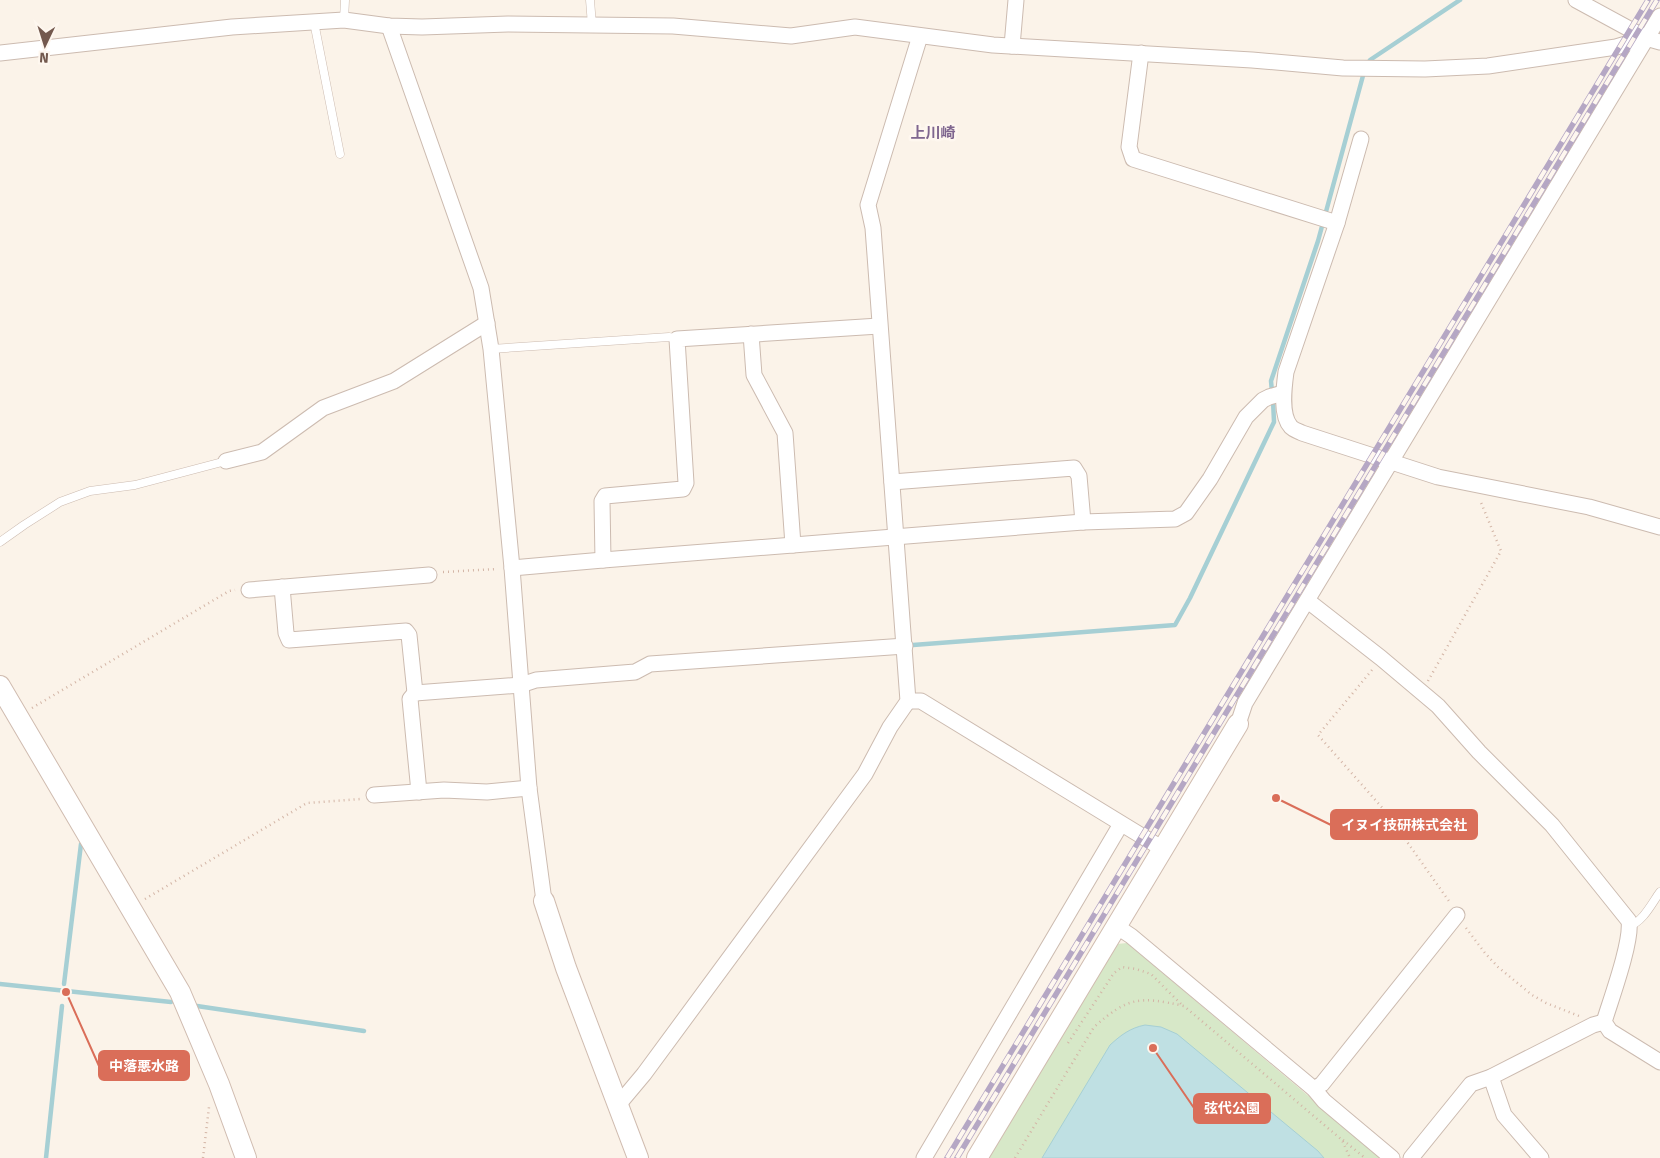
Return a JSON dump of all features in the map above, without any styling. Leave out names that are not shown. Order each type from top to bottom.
[{"type":"street","points":[[1012,46],[1016,0]]},
{"type":"street","points":[[1576,0],[1653,40]]},
{"type":"street","points":[[977,1158],[1238,724],[1245,703],[1392,462],[1498,283],[1653,40],[1660,16]]},
{"type":"street","points":[[0,53],[232,26],[344,20],[389,26],[422,27],[508,24],[673,26],[792,36],[855,27],[1012,46],[1141,53],[1343,68],[1424,69],[1488,66],[1653,40]]},
{"type":"street","points":[[389,26],[481,288],[491,349],[512,568],[529,788],[544,901],[566,968],[638,1158]]},
{"type":"street","points":[[618,1105],[644,1074],[865,774],[890,727],[908,701],[873,228],[868,204],[920,36]]},
{"type":"street","points":[[1141,53],[1129,147],[1133,158],[1337,223]]},
{"type":"street","points":[[1361,139],[1337,223],[1286,372],[1282,393],[1287,420],[1292,428],[1438,477],[1589,507],[1660,527]]},
{"type":"street","points":[[226,461],[262,452],[323,408],[394,381],[487,323]]},
{"type":"street","points":[[603,560],[602,501],[605,496],[683,489],[686,483],[677,339],[879,326]]},
{"type":"street","points":[[751,334],[754,375],[785,433],[793,545]]},
{"type":"street","points":[[512,568],[1082,522],[1167,520],[1182,517],[1210,479],[1246,417],[1269,396],[1282,393]]},
{"type":"street","points":[[892,482],[1074,468],[1079,476],[1082,522]]},
{"type":"street","points":[[249,590],[429,575]]},
{"type":"street","points":[[282,587],[286,633],[289,640],[406,631],[410,635],[415,693],[410,699],[419,792]]},
{"type":"street","points":[[1308,601],[1381,658],[1438,706],[1479,752],[1552,825],[1628,921],[1629,926],[1623,958],[1599,1024],[1491,1077],[1471,1084],[1411,1158]]},
{"type":"street","points":[[415,693],[521,685],[536,680],[635,672],[650,664],[905,646]]},
{"type":"street","points":[[0,686],[180,992],[219,1084],[246,1158]]},
{"type":"street","points":[[908,701],[922,701],[1163,849]]},
{"type":"street","points":[[374,796],[444,790],[486,792],[529,788]]},
{"type":"street","points":[[924,1158],[1121,824]]},
{"type":"street","points":[[1314,1090],[1322,1084],[1457,915]]},
{"type":"street","points":[[1116,926],[1131,936],[1392,1158]]},
{"type":"street","points":[[1599,1024],[1660,1062]]},
{"type":"street","points":[[1491,1077],[1504,1115],[1541,1158]]},
{"type":"lane","points":[[344,20],[345,0]]},
{"type":"lane","points":[[590,0],[592,26]]},
{"type":"lane","points":[[314,22],[340,154]]},
{"type":"lane","points":[[491,349],[669,337],[677,339]]},
{"type":"lane","points":[[0,542],[60,502],[90,491],[135,485],[226,461]]},
{"type":"lane","points":[[1629,926],[1639,920],[1660,892]]},
{"type":"path","points":[[1422,692],[1500,551],[1474,484]]},
{"type":"path","points":[[429,575],[512,568]]},
{"type":"path","points":[[18,716],[229,591],[242,588],[249,590]]},
{"type":"path","points":[[1381,658],[1318,735],[1386,812],[1444,893],[1457,915],[1485,953],[1498,967],[1532,995],[1546,1003],[1599,1024]]},
{"type":"path","points":[[131,908],[307,803],[374,796]]},
{"type":"path","points":[[1068,1042],[1114,973],[1122,967],[1151,974],[1184,1006],[1365,1158]]},
{"type":"path","points":[[1014,1158],[1094,1027],[1113,1011],[1138,1000],[1161,1001],[1184,1006]]},
{"type":"path","points":[[203,1158],[210,1092],[219,1084]]},
{"type":"path","points":[[1342,1140],[1350,1158]]},
{"type":"green space","points":[[1127,943],[1382,1158],[987,1158],[1117,944]]},
{"type":"water","points":[[1145,1025],[1161,1027],[1177,1034],[1324,1158],[1042,1158],[1110,1045],[1126,1032]]},
{"type":"waterway","points":[[1368,64],[1370,60],[1460,0]]},
{"type":"waterway","points":[[1272,392],[1271,381],[1318,241],[1364,72]]},
{"type":"waterway","points":[[913,645],[1175,625],[1190,598],[1274,422],[1273,400]]},
{"type":"waterway","points":[[64,984],[81,844]]},
{"type":"waterway","points":[[0,984],[171,1002]]},
{"type":"waterway","points":[[46,1158],[62,1006]]},
{"type":"waterway","points":[[197,1006],[364,1031]]},
{"type":"railway","points":[[947,1158],[1648,0]]},
{"type":"railway","points":[[957,1158],[1657,0]]},
{"type":"place","name":"イヌイ技研株式会社","points":[[1276,798]]},
{"type":"place","name":"中落悪水路","points":[[66,992]]},
{"type":"place","name":"弦代公園","points":[[1153,1048]]},
{"type":"district","name":"上川崎","points":[[933,133]]}]
